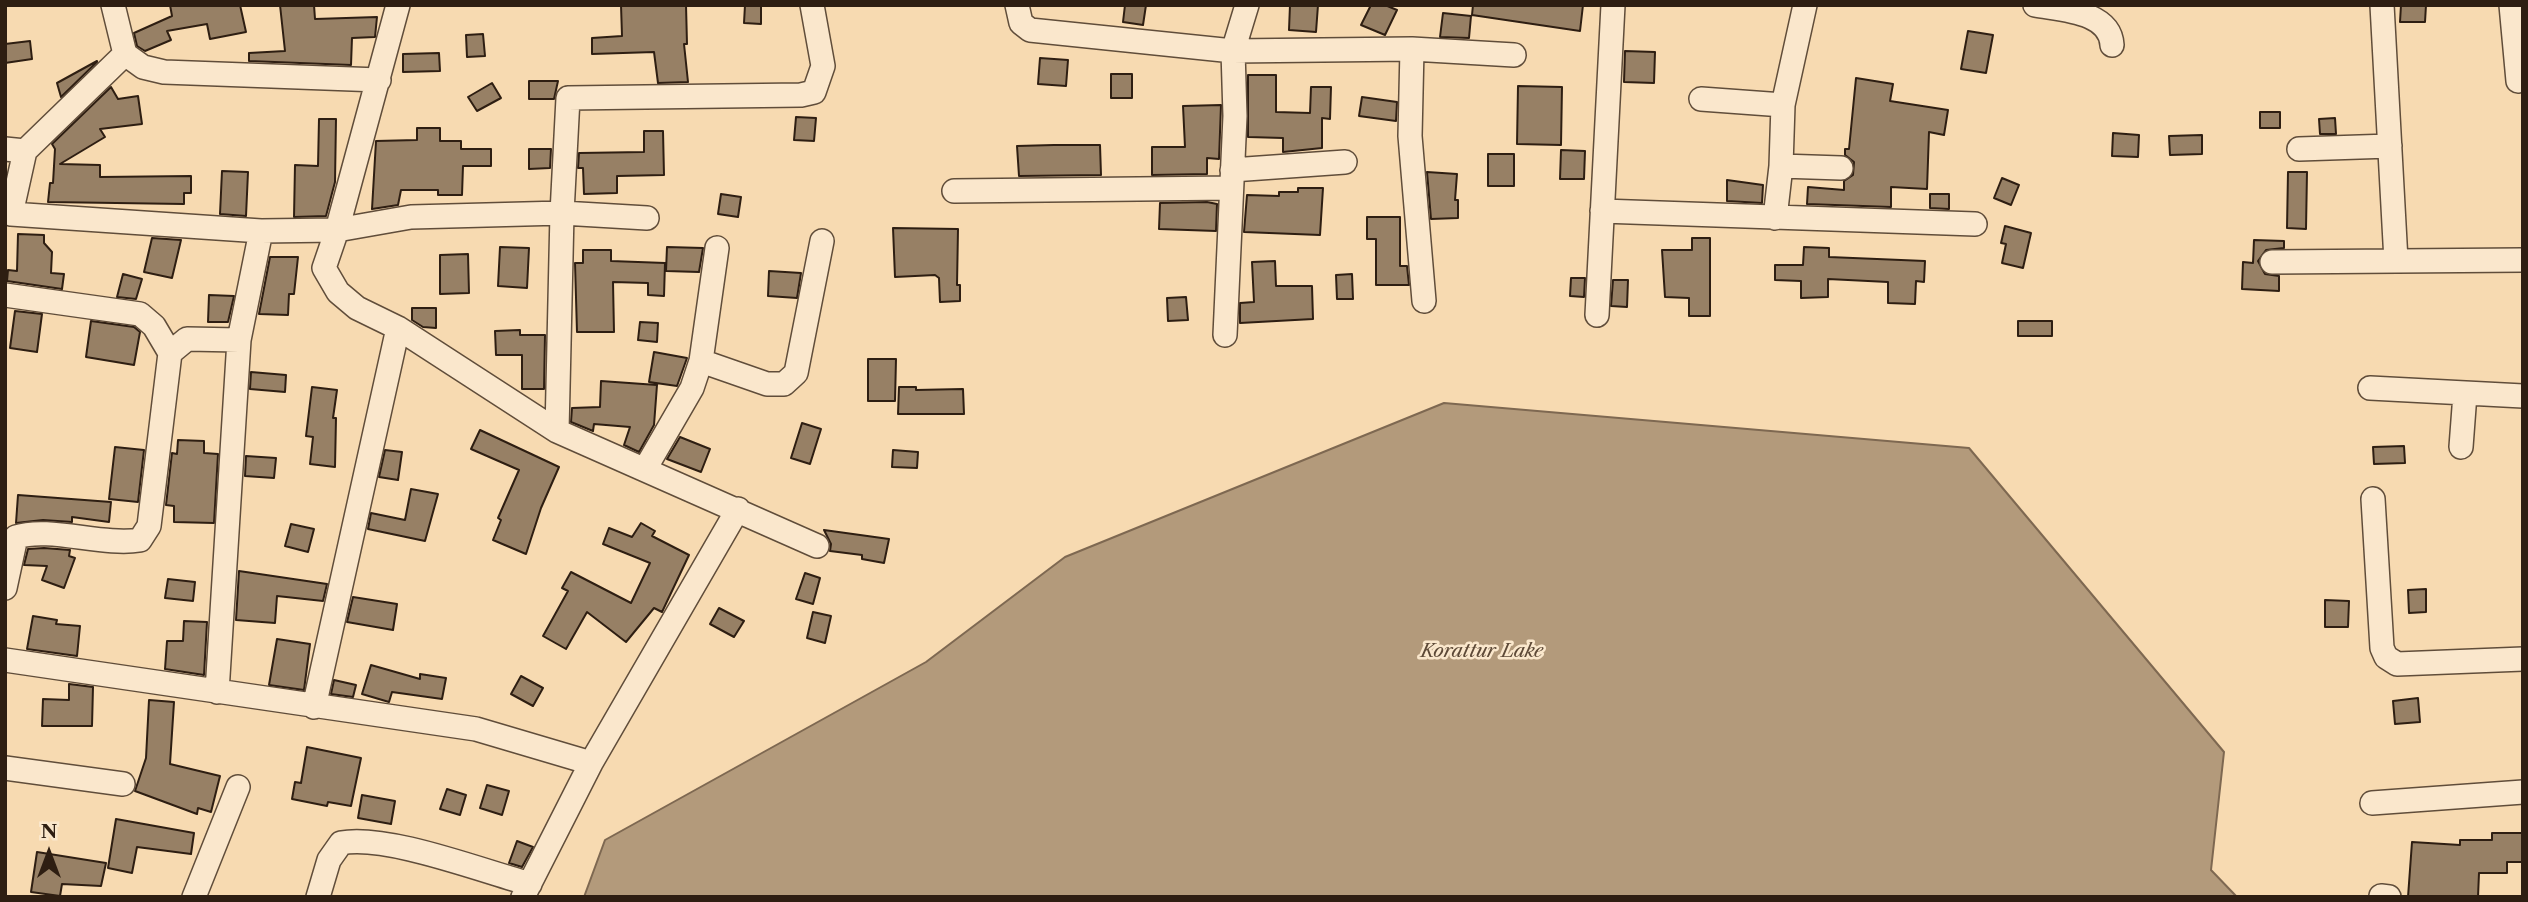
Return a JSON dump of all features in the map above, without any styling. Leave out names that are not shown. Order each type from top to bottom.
[{"type":"street","points":[[113,5],[125,54],[143,67],[164,72],[379,79]]},
{"type":"street","points":[[557,431],[562,214],[568,98],[801,95],[814,92],[823,66],[812,5]]},
{"type":"street","points":[[1017,5],[1021,23],[1030,30],[1233,51],[1412,49],[1514,55]]},
{"type":"street","points":[[1225,335],[1233,51],[1247,5]]},
{"type":"street","points":[[1597,315],[1613,5]]},
{"type":"street","points":[[1775,218],[1782,166],[1783,105],[1805,5]]},
{"type":"street","points":[[2035,5],[2098,21],[2111,36],[2112,45]]},
{"type":"street","points":[[2382,5],[2396,261]]},
{"type":"street","points":[[2511,5],[2518,81]]},
{"type":"street","points":[[403,6],[324,268],[338,292],[357,308],[398,328],[557,431],[817,546]]},
{"type":"street","points":[[1412,49],[1410,136],[1424,301]]},
{"type":"street","points":[[125,54],[15,150],[8,224],[261,231],[337,230],[411,217],[562,214],[648,218]]},
{"type":"street","points":[[1701,99],[1783,105]]},
{"type":"street","points":[[2299,149],[2390,146]]},
{"type":"street","points":[[954,191],[1231,179],[1345,162]]},
{"type":"street","points":[[1782,166],[1841,168]]},
{"type":"street","points":[[1602,211],[1975,224]]},
{"type":"street","points":[[217,692],[239,340],[261,231]]},
{"type":"street","points":[[701,361],[767,384],[784,384],[796,373],[822,241]]},
{"type":"street","points":[[645,469],[692,388],[701,361],[717,248]]},
{"type":"street","points":[[2272,262],[2523,260]]},
{"type":"street","points":[[5,295],[140,314],[154,326],[170,352],[149,526],[140,540],[125,542],[34,535],[16,537],[5,588]]},
{"type":"street","points":[[314,707],[398,328]]},
{"type":"street","points":[[170,352],[187,339],[239,340]]},
{"type":"street","points":[[2370,388],[2523,396]]},
{"type":"street","points":[[2461,447],[2465,394]]},
{"type":"street","points":[[2373,499],[2382,648],[2386,657],[2397,664],[2523,659]]},
{"type":"street","points":[[318,897],[329,860],[341,843],[358,839],[384,843],[526,890],[590,763],[738,509]]},
{"type":"street","points":[[5,660],[475,729],[590,763]]},
{"type":"street","points":[[5,768],[123,784]]},
{"type":"street","points":[[194,897],[238,787]]},
{"type":"street","points":[[2372,803],[2523,792]]},
{"type":"water","name":"Korattur Lake","points":[[1444,403],[1969,448],[2224,752],[2211,870],[2237,897],[584,897],[605,840],[926,662],[1065,557]]},
{"type":"building","points":[[170,5],[240,5],[246,32],[210,39],[207,24],[167,31],[171,40],[145,51],[137,46],[134,33],[172,16]]},
{"type":"building","points":[[280,5],[314,5],[315,19],[377,17],[375,37],[352,38],[351,65],[249,61],[249,53],[285,51]]},
{"type":"building","points":[[621,5],[686,5],[687,44],[684,44],[688,82],[658,83],[654,52],[592,54],[592,38],[622,36]]},
{"type":"building","points":[[745,5],[761,5],[761,24],[744,23]]},
{"type":"building","points":[[1125,5],[1146,5],[1143,25],[1123,22]]},
{"type":"building","points":[[1290,5],[1318,5],[1316,32],[1289,30]]},
{"type":"building","points":[[1371,5],[1385,5],[1397,10],[1385,35],[1361,25]]},
{"type":"building","points":[[1473,5],[1583,5],[1580,31],[1472,15]]},
{"type":"building","points":[[2401,5],[2426,5],[2425,22],[2400,22]]},
{"type":"building","points":[[1443,13],[1471,16],[1469,38],[1440,37]]},
{"type":"building","points":[[1968,31],[1993,35],[1986,73],[1961,69]]},
{"type":"building","points":[[483,34],[485,56],[467,57],[466,35]]},
{"type":"building","points":[[30,41],[32,59],[5,63],[5,44]]},
{"type":"building","points":[[1625,51],[1655,52],[1654,83],[1624,82]]},
{"type":"building","points":[[439,53],[440,71],[403,72],[403,54]]},
{"type":"building","points":[[1040,58],[1068,60],[1066,86],[1038,84]]},
{"type":"building","points":[[97,62],[61,97],[57,83]]},
{"type":"building","points":[[1111,74],[1132,74],[1132,98],[1111,98]]},
{"type":"building","points":[[1248,75],[1276,75],[1276,112],[1310,113],[1311,87],[1331,87],[1330,119],[1322,118],[1322,148],[1283,152],[1283,138],[1248,137]]},
{"type":"building","points":[[1856,78],[1893,84],[1890,101],[1948,110],[1944,135],[1929,132],[1927,189],[1891,187],[1891,207],[1807,204],[1808,187],[1844,190],[1844,181],[1853,175],[1854,162],[1845,155],[1845,149],[1849,149]]},
{"type":"building","points":[[529,81],[558,81],[554,99],[529,99]]},
{"type":"building","points":[[492,83],[501,98],[477,111],[468,97]]},
{"type":"building","points":[[1518,86],[1562,87],[1561,145],[1517,144]]},
{"type":"building","points":[[111,87],[118,99],[138,96],[142,124],[100,129],[105,137],[60,164],[100,165],[100,177],[191,176],[191,193],[184,193],[184,204],[48,202],[50,183],[53,183],[55,149],[52,144]]},
{"type":"building","points":[[1362,97],[1397,102],[1396,121],[1359,116]]},
{"type":"building","points":[[1221,105],[1219,159],[1207,158],[1207,174],[1152,175],[1152,147],[1185,147],[1183,106]]},
{"type":"building","points":[[2260,112],[2280,112],[2280,128],[2260,128]]},
{"type":"building","points":[[796,117],[816,118],[814,141],[794,140]]},
{"type":"building","points":[[2335,118],[2336,134],[2320,134],[2319,119]]},
{"type":"building","points":[[319,119],[336,119],[335,182],[326,216],[294,217],[295,165],[318,166]]},
{"type":"building","points":[[417,128],[440,128],[440,141],[461,141],[461,149],[491,149],[491,166],[463,166],[462,195],[438,195],[438,190],[401,190],[398,205],[372,209],[376,141],[417,140]]},
{"type":"building","points":[[644,131],[663,131],[664,175],[617,176],[617,193],[584,194],[583,168],[578,168],[579,153],[644,152]]},
{"type":"building","points":[[2113,133],[2139,135],[2138,157],[2112,156]]},
{"type":"building","points":[[2202,135],[2202,154],[2170,155],[2169,136]]},
{"type":"building","points":[[1100,145],[1101,175],[1019,176],[1017,146]]},
{"type":"building","points":[[529,149],[551,149],[550,168],[529,169]]},
{"type":"building","points":[[1561,150],[1585,151],[1584,179],[1560,179]]},
{"type":"building","points":[[1488,154],[1514,154],[1514,186],[1488,186]]},
{"type":"building","points":[[222,171],[248,172],[246,216],[220,214]]},
{"type":"building","points":[[1427,172],[1457,174],[1455,200],[1458,200],[1458,218],[1431,219]]},
{"type":"building","points":[[2288,172],[2307,172],[2306,229],[2287,228]]},
{"type":"building","points":[[2002,178],[2019,185],[2011,205],[1994,198]]},
{"type":"building","points":[[1727,180],[1763,185],[1762,203],[1727,201]]},
{"type":"building","points":[[1298,188],[1323,188],[1320,235],[1244,232],[1247,195],[1279,196],[1279,192],[1298,192]]},
{"type":"building","points":[[721,194],[741,197],[738,217],[718,214]]},
{"type":"building","points":[[1930,194],[1949,194],[1949,209],[1930,208]]},
{"type":"building","points":[[1160,203],[1217,204],[1216,231],[1159,229]]},
{"type":"building","points":[[1367,217],[1400,217],[1400,266],[1407,266],[1409,285],[1376,285],[1376,239],[1367,239]]},
{"type":"building","points":[[2005,226],[2031,233],[2023,268],[2002,263],[2006,244],[2001,243]]},
{"type":"building","points":[[893,228],[958,229],[957,285],[960,285],[960,301],[940,302],[939,278],[935,275],[895,277]]},
{"type":"building","points":[[18,234],[44,235],[44,243],[52,252],[51,273],[64,274],[62,289],[7,281],[8,270],[17,271]]},
{"type":"building","points":[[152,238],[181,240],[172,278],[144,272]]},
{"type":"building","points":[[1692,238],[1710,238],[1710,316],[1689,316],[1689,298],[1665,297],[1662,250],[1692,250]]},
{"type":"building","points":[[2254,240],[2284,241],[2284,248],[2266,250],[2258,261],[2265,274],[2279,276],[2279,291],[2242,289],[2243,262],[2253,263]]},
{"type":"building","points":[[500,247],[529,248],[527,288],[498,286]]},
{"type":"building","points":[[667,247],[703,248],[699,272],[666,271]]},
{"type":"building","points":[[1804,247],[1829,248],[1829,257],[1925,261],[1924,282],[1916,281],[1915,304],[1888,303],[1888,282],[1828,279],[1828,297],[1801,298],[1801,281],[1775,280],[1775,265],[1803,265]]},
{"type":"building","points":[[583,250],[611,250],[611,261],[665,263],[664,296],[648,295],[648,283],[613,282],[614,332],[577,332],[575,263],[583,263]]},
{"type":"building","points":[[468,254],[469,293],[440,294],[440,255]]},
{"type":"building","points":[[270,257],[298,257],[294,294],[289,294],[288,315],[259,314]]},
{"type":"building","points":[[1275,261],[1276,286],[1312,286],[1313,319],[1240,323],[1240,303],[1254,302],[1252,262]]},
{"type":"building","points":[[769,271],[801,273],[797,298],[768,296]]},
{"type":"building","points":[[123,274],[142,279],[136,299],[117,297]]},
{"type":"building","points":[[1352,274],[1353,299],[1337,299],[1336,275]]},
{"type":"building","points":[[1571,278],[1585,278],[1584,297],[1570,296]]},
{"type":"building","points":[[1613,280],[1628,280],[1627,307],[1611,306]]},
{"type":"building","points":[[209,295],[234,296],[228,322],[208,322]]},
{"type":"building","points":[[1186,297],[1188,320],[1168,321],[1167,298]]},
{"type":"building","points":[[412,308],[436,308],[436,328],[423,327],[412,320]]},
{"type":"building","points":[[15,311],[42,314],[37,352],[10,348]]},
{"type":"building","points":[[91,321],[134,327],[140,332],[134,365],[86,357]]},
{"type":"building","points":[[2018,321],[2052,321],[2052,336],[2018,336]]},
{"type":"building","points":[[640,322],[658,323],[657,342],[638,340]]},
{"type":"building","points":[[520,330],[520,335],[545,335],[544,389],[522,389],[522,355],[496,355],[495,331]]},
{"type":"building","points":[[654,352],[687,358],[677,386],[649,382]]},
{"type":"building","points":[[868,359],[896,359],[895,401],[868,401]]},
{"type":"building","points":[[251,372],[286,375],[285,392],[250,389]]},
{"type":"building","points":[[601,381],[657,385],[654,425],[639,452],[624,445],[630,427],[594,424],[593,431],[571,422],[572,408],[600,407]]},
{"type":"building","points":[[312,387],[337,390],[333,418],[336,418],[335,467],[310,464],[313,437],[306,436]]},
{"type":"building","points":[[899,387],[916,387],[916,390],[963,389],[964,414],[898,414]]},
{"type":"building","points":[[802,423],[821,429],[810,464],[791,458]]},
{"type":"building","points":[[480,430],[559,467],[541,508],[526,554],[493,540],[501,520],[498,518],[519,470],[471,449]]},
{"type":"building","points":[[680,437],[710,449],[701,472],[667,459]]},
{"type":"building","points":[[178,440],[204,441],[204,453],[218,454],[214,523],[174,522],[174,506],[166,505],[172,453],[177,454]]},
{"type":"building","points":[[2404,446],[2405,463],[2374,464],[2373,447]]},
{"type":"building","points":[[115,447],[144,450],[138,502],[109,499]]},
{"type":"building","points":[[385,450],[402,452],[398,480],[379,477]]},
{"type":"building","points":[[893,450],[918,452],[917,468],[892,467]]},
{"type":"building","points":[[246,456],[276,458],[274,478],[245,476]]},
{"type":"building","points":[[411,489],[438,494],[425,541],[368,529],[371,513],[405,520]]},
{"type":"building","points":[[18,495],[111,502],[109,522],[72,517],[72,522],[43,520],[16,523]]},
{"type":"building","points":[[641,523],[655,531],[652,536],[689,555],[662,612],[654,608],[626,642],[587,612],[566,649],[543,636],[568,591],[562,588],[571,572],[631,603],[650,563],[603,544],[609,528],[632,537]]},
{"type":"building","points":[[291,524],[314,529],[308,552],[285,546]]},
{"type":"building","points":[[824,530],[889,539],[884,563],[862,559],[862,555],[830,551],[831,544]]},
{"type":"building","points":[[28,549],[70,550],[69,556],[75,558],[64,588],[42,580],[47,566],[24,565]]},
{"type":"building","points":[[239,571],[327,584],[323,601],[277,596],[275,623],[236,620]]},
{"type":"building","points":[[805,573],[820,578],[813,604],[796,599]]},
{"type":"building","points":[[168,579],[195,582],[193,601],[165,598]]},
{"type":"building","points":[[2426,589],[2426,612],[2409,613],[2408,590]]},
{"type":"building","points":[[353,597],[397,604],[393,630],[347,622]]},
{"type":"building","points":[[2325,600],[2349,601],[2348,627],[2325,627]]},
{"type":"building","points":[[719,608],[744,621],[734,637],[710,624]]},
{"type":"building","points":[[813,612],[831,616],[825,643],[807,638]]},
{"type":"building","points":[[33,616],[57,620],[56,624],[80,626],[77,656],[27,649]]},
{"type":"building","points":[[184,621],[207,622],[204,675],[165,669],[167,641],[183,641]]},
{"type":"building","points":[[277,639],[310,644],[304,690],[269,685]]},
{"type":"building","points":[[371,665],[420,679],[420,674],[446,678],[442,699],[392,692],[389,702],[362,694]]},
{"type":"building","points":[[521,676],[543,688],[533,706],[511,694]]},
{"type":"building","points":[[334,680],[356,685],[353,697],[331,694]]},
{"type":"building","points":[[69,684],[93,687],[92,726],[42,726],[43,699],[69,700]]},
{"type":"building","points":[[2418,698],[2420,722],[2395,724],[2393,701]]},
{"type":"building","points":[[149,700],[174,702],[170,764],[220,776],[211,812],[198,808],[197,814],[135,791],[146,758]]},
{"type":"building","points":[[307,747],[361,758],[351,806],[328,802],[327,806],[292,799],[295,782],[301,783]]},
{"type":"building","points":[[487,785],[509,791],[502,815],[480,808]]},
{"type":"building","points":[[447,789],[466,795],[460,815],[440,809]]},
{"type":"building","points":[[362,795],[395,801],[391,824],[358,818]]},
{"type":"building","points":[[116,819],[194,833],[191,854],[137,847],[132,873],[108,868]]},
{"type":"building","points":[[2492,833],[2523,833],[2523,862],[2507,862],[2507,873],[2479,873],[2478,897],[2408,897],[2412,842],[2460,845],[2460,840],[2492,840]]},
{"type":"building","points":[[517,841],[533,847],[522,867],[509,863]]},
{"type":"building","points":[[37,852],[106,863],[101,886],[62,884],[60,896],[31,892]]}]
